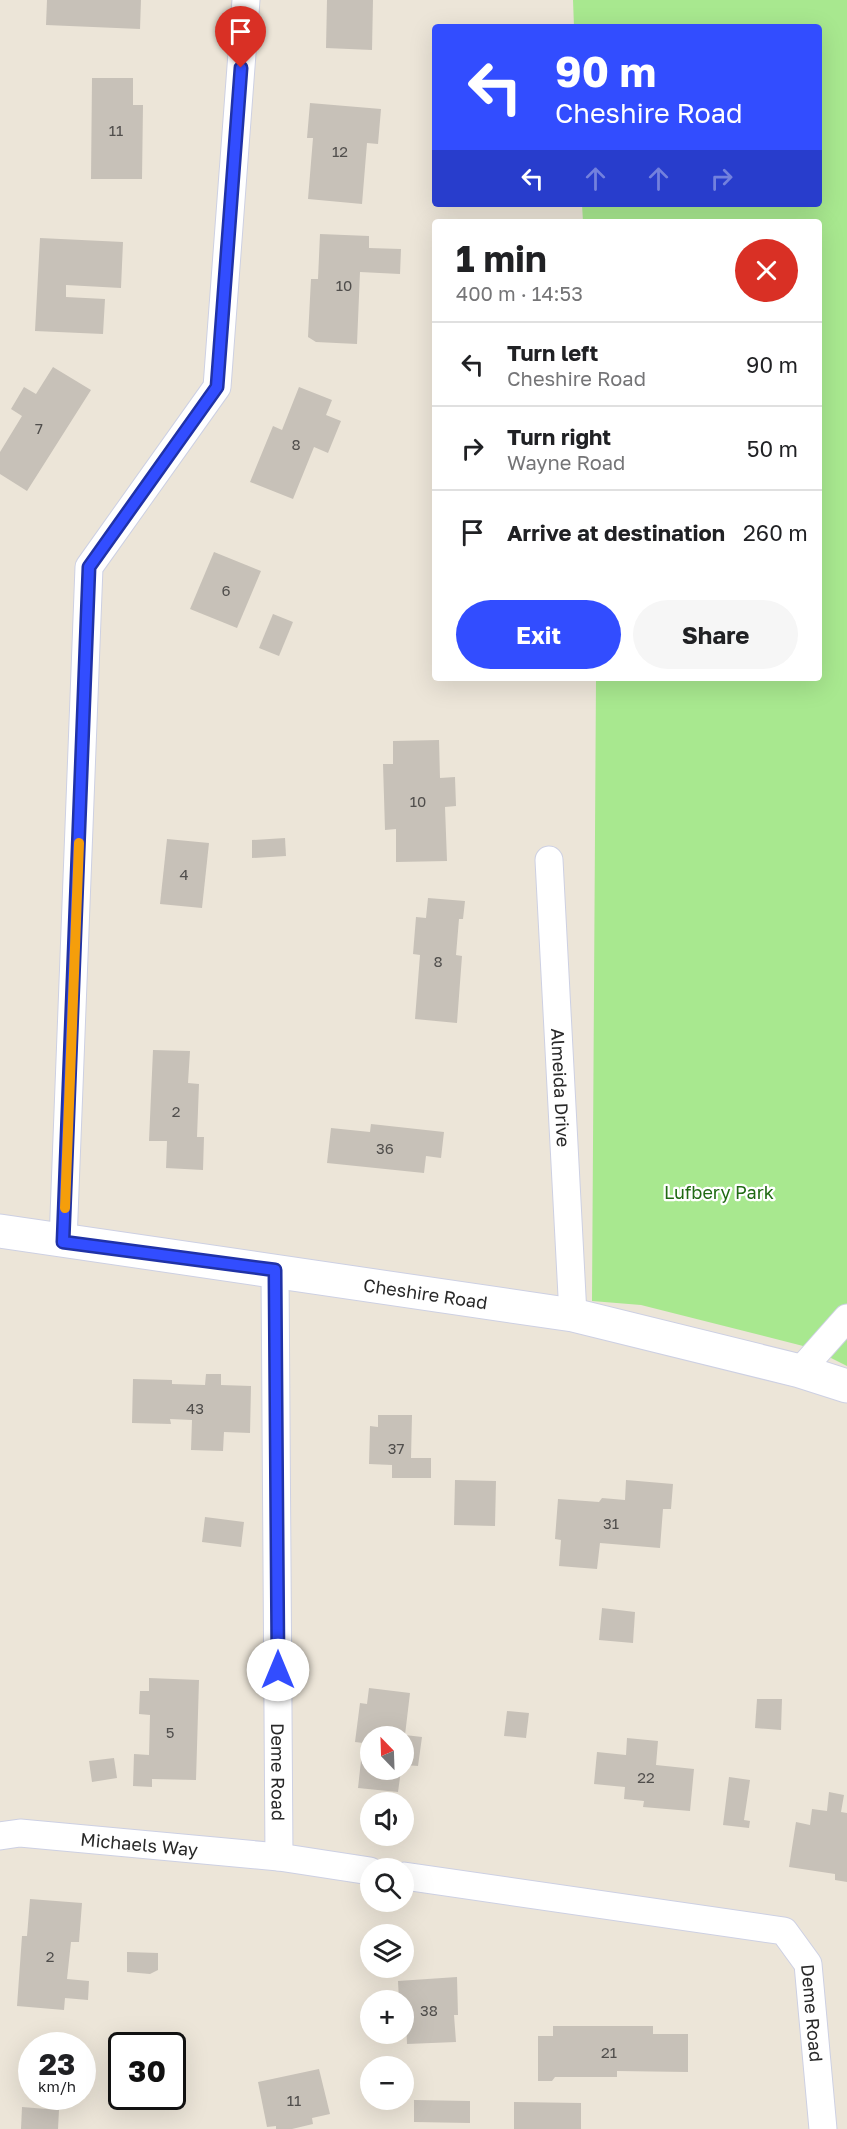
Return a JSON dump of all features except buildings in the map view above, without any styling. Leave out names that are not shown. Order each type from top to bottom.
[{"type":"street","points":[[63,1242],[89,567],[217,387],[246,0]]},
{"type":"street","name":"Almeida Drive","points":[[549,860],[573,1315]]},
{"type":"street","name":"Cheshire Road","points":[[0,1231],[573,1315],[800,1371],[847,1386]]},
{"type":"street","name":"Deme Road","points":[[275,1270],[279,1857]]},
{"type":"street","points":[[800,1371],[847,1318]]},
{"type":"street","name":"Michaels Way","points":[[0,1836],[20,1833],[279,1857]]},
{"type":"street","points":[[279,1857],[360,1869]]},
{"type":"street","name":"Deme Road","points":[[414,1877],[784,1930],[808,1964],[823,2129]]},
{"type":"green space","name":"Lufbery Park","points":[[573,0],[847,0],[847,1366],[811,1348],[641,1305],[592,1301],[596,681],[822,681],[822,219],[583,219],[582,207],[822,207],[822,24],[574,24]]},
{"type":"slow traffic","points":[[65,1208],[79,843]]},
{"type":"route","points":[[241,68],[217,387],[89,567],[63,1242],[275,1270],[278,1670]]}]
